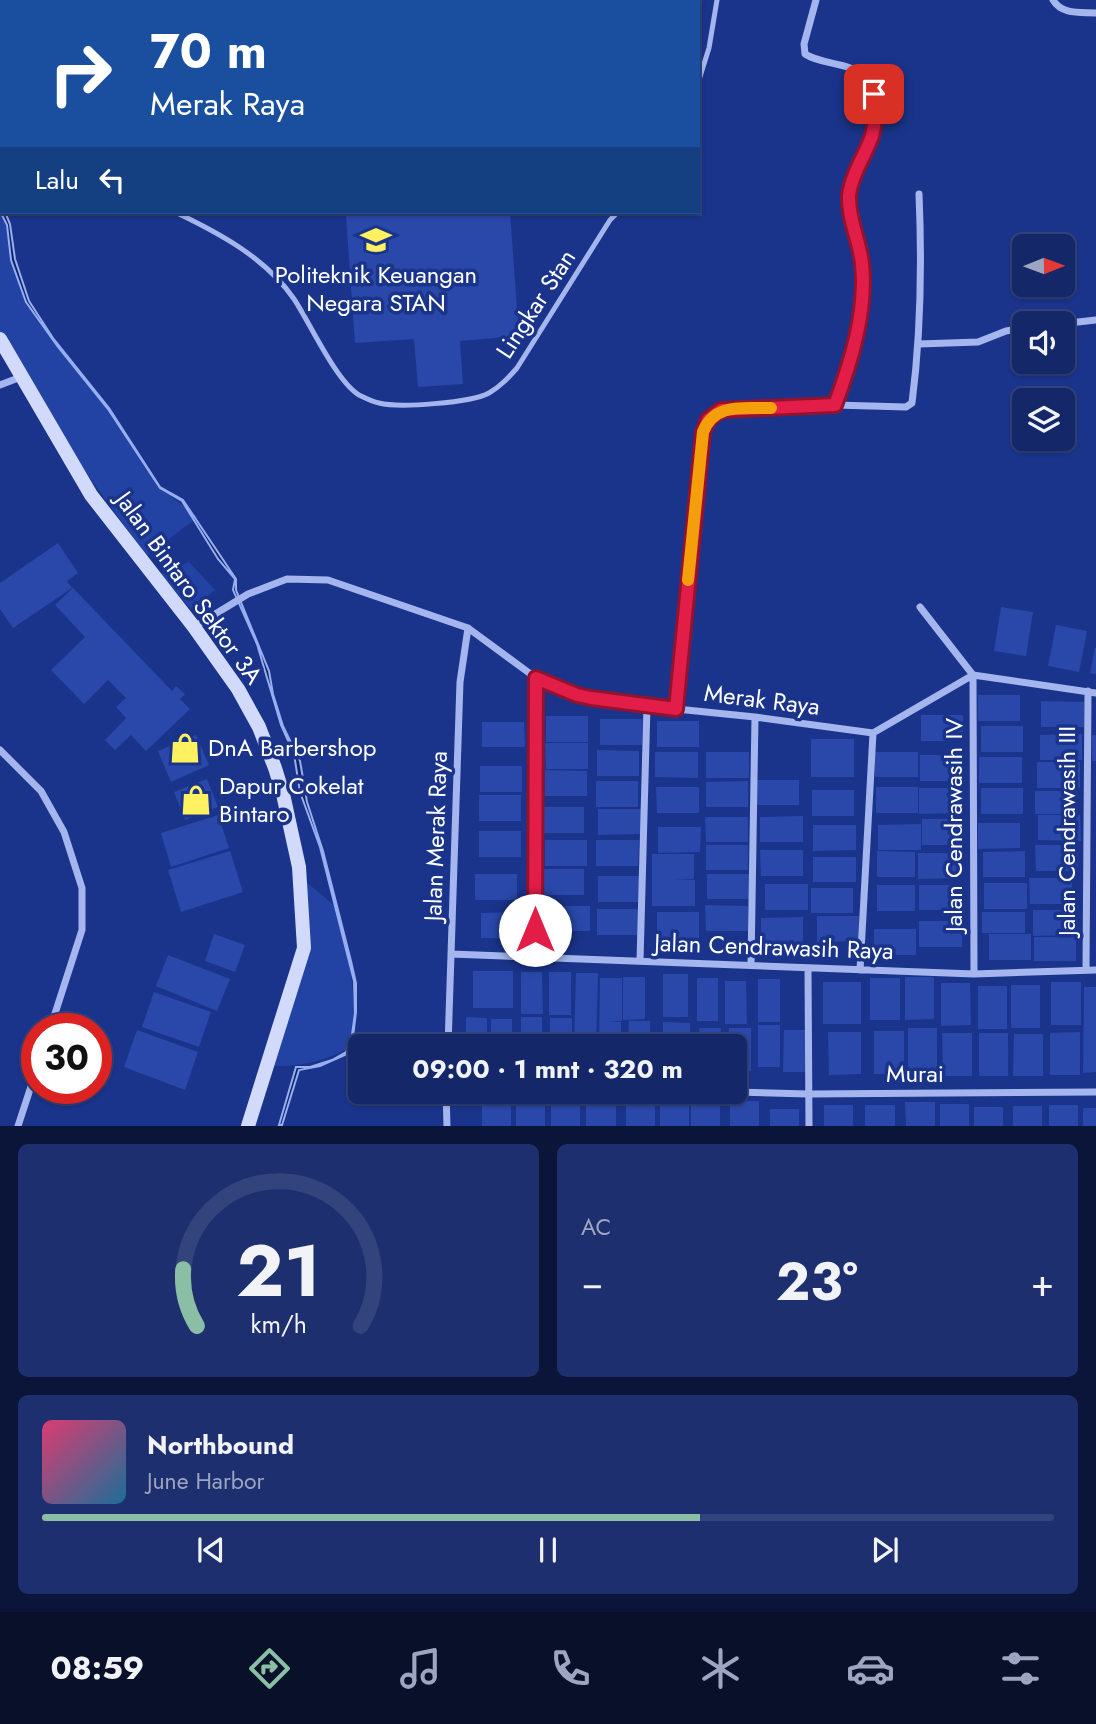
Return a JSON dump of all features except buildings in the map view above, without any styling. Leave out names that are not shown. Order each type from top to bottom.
[{"type":"main road","name":"Jalan Bintaro Sektor 3A","points":[[0,339],[91,495],[194,627],[237,689],[259,727],[283,794],[299,867],[304,948],[248,1125]]},
{"type":"street","points":[[816,0],[804,44],[805,54],[815,60],[854,69],[866,79],[874,94],[876,118],[871,139],[849,196],[862,264],[863,284],[859,320],[835,405]]},
{"type":"street","points":[[1053,0],[1058,8],[1066,11],[1096,13]]},
{"type":"street","points":[[676,709],[703,432],[708,420],[721,410],[835,405],[906,407],[912,403],[919,344],[922,268],[919,194]]},
{"type":"street","points":[[1075,322],[1096,320]]},
{"type":"street","points":[[919,344],[978,342],[1012,330]]},
{"type":"street","points":[[0,386],[21,377]]},
{"type":"street","name":"Merak Raya","points":[[194,627],[248,594],[287,579],[328,580],[468,628],[536,678],[577,695],[873,733]]},
{"type":"street","points":[[920,607],[973,675]]},
{"type":"street","name":"Jalan Merak Raya","points":[[448,1034],[460,682],[468,628]]},
{"type":"street","points":[[860,970],[873,733],[973,675],[1092,692]]},
{"type":"street","name":"Jalan Cendrawasih IV","points":[[973,675],[974,974]]},
{"type":"street","points":[[535,957],[536,678]]},
{"type":"street","name":"Jalan Cendrawasih III","points":[[1086,971],[1092,692]]},
{"type":"street","points":[[640,961],[647,706]]},
{"type":"street","points":[[751,965],[755,717]]},
{"type":"street","points":[[1,753],[41,791],[64,832],[82,888],[82,930],[55,1013]]},
{"type":"street","name":"Jalan Cendrawasih Raya","points":[[451,954],[974,974],[1096,970]]},
{"type":"street","points":[[808,968],[809,1125]]},
{"type":"street","name":"Murai","points":[[747,1092],[1096,1093]]},
{"type":"street","points":[[18,1125],[25,1104]]},
{"type":"street","points":[[446,1104],[447,1125]]},
{"type":"lane","points":[[700,77],[709,48],[717,0]]},
{"type":"lane","name":"Lingkar Stan","points":[[179,214],[229,240],[257,259],[292,296],[345,382],[358,394],[379,404],[426,404],[465,400],[487,394],[504,383],[517,368],[616,214]]},
{"type":"shaded area","points":[[2,214],[7,225],[11,260],[27,305],[108,409],[160,488],[198,517],[146,556],[0,353]]},
{"type":"shaded area","points":[[2,214],[6,214],[10,224],[15,259],[29,301],[53,338],[109,408],[160,487],[183,500],[236,579],[236,590],[269,671],[283,726],[300,761],[307,802],[323,851],[356,983],[353,1034],[354,981],[320,847],[300,792],[294,754],[281,725],[257,644],[233,590],[235,579],[218,559],[182,501],[160,488],[108,409],[58,347],[26,302],[11,260],[7,225]]},
{"type":"shaded area","points":[[189,562],[215,590],[191,609],[161,574]]},
{"type":"shaded area","points":[[305,881],[334,905],[350,965],[355,1013],[354,1031],[353,1034],[348,1034],[347,1049],[319,1060],[291,1066],[270,1066],[295,997]]},
{"type":"shaded area","points":[[348,1046],[347,1054],[320,1066],[299,1070],[282,1125],[279,1125],[296,1067],[310,1067],[346,1052]]},
{"type":"slow traffic","points":[[688,580],[703,432],[708,420],[721,410],[771,408]]},
{"type":"place","name":"Politeknik Keuangan Negara STAN","points":[[376,240]]},
{"type":"place","name":"DnA Barbershop","points":[[185,748]]},
{"type":"place","name":"Dapur Cokelat Bintaro","points":[[196,800]]},
{"type":"route","points":[[535,930],[536,678],[577,695],[676,709],[703,432],[708,420],[721,410],[835,405],[859,320],[862,264],[849,196],[871,139],[876,118],[874,94]]}]
